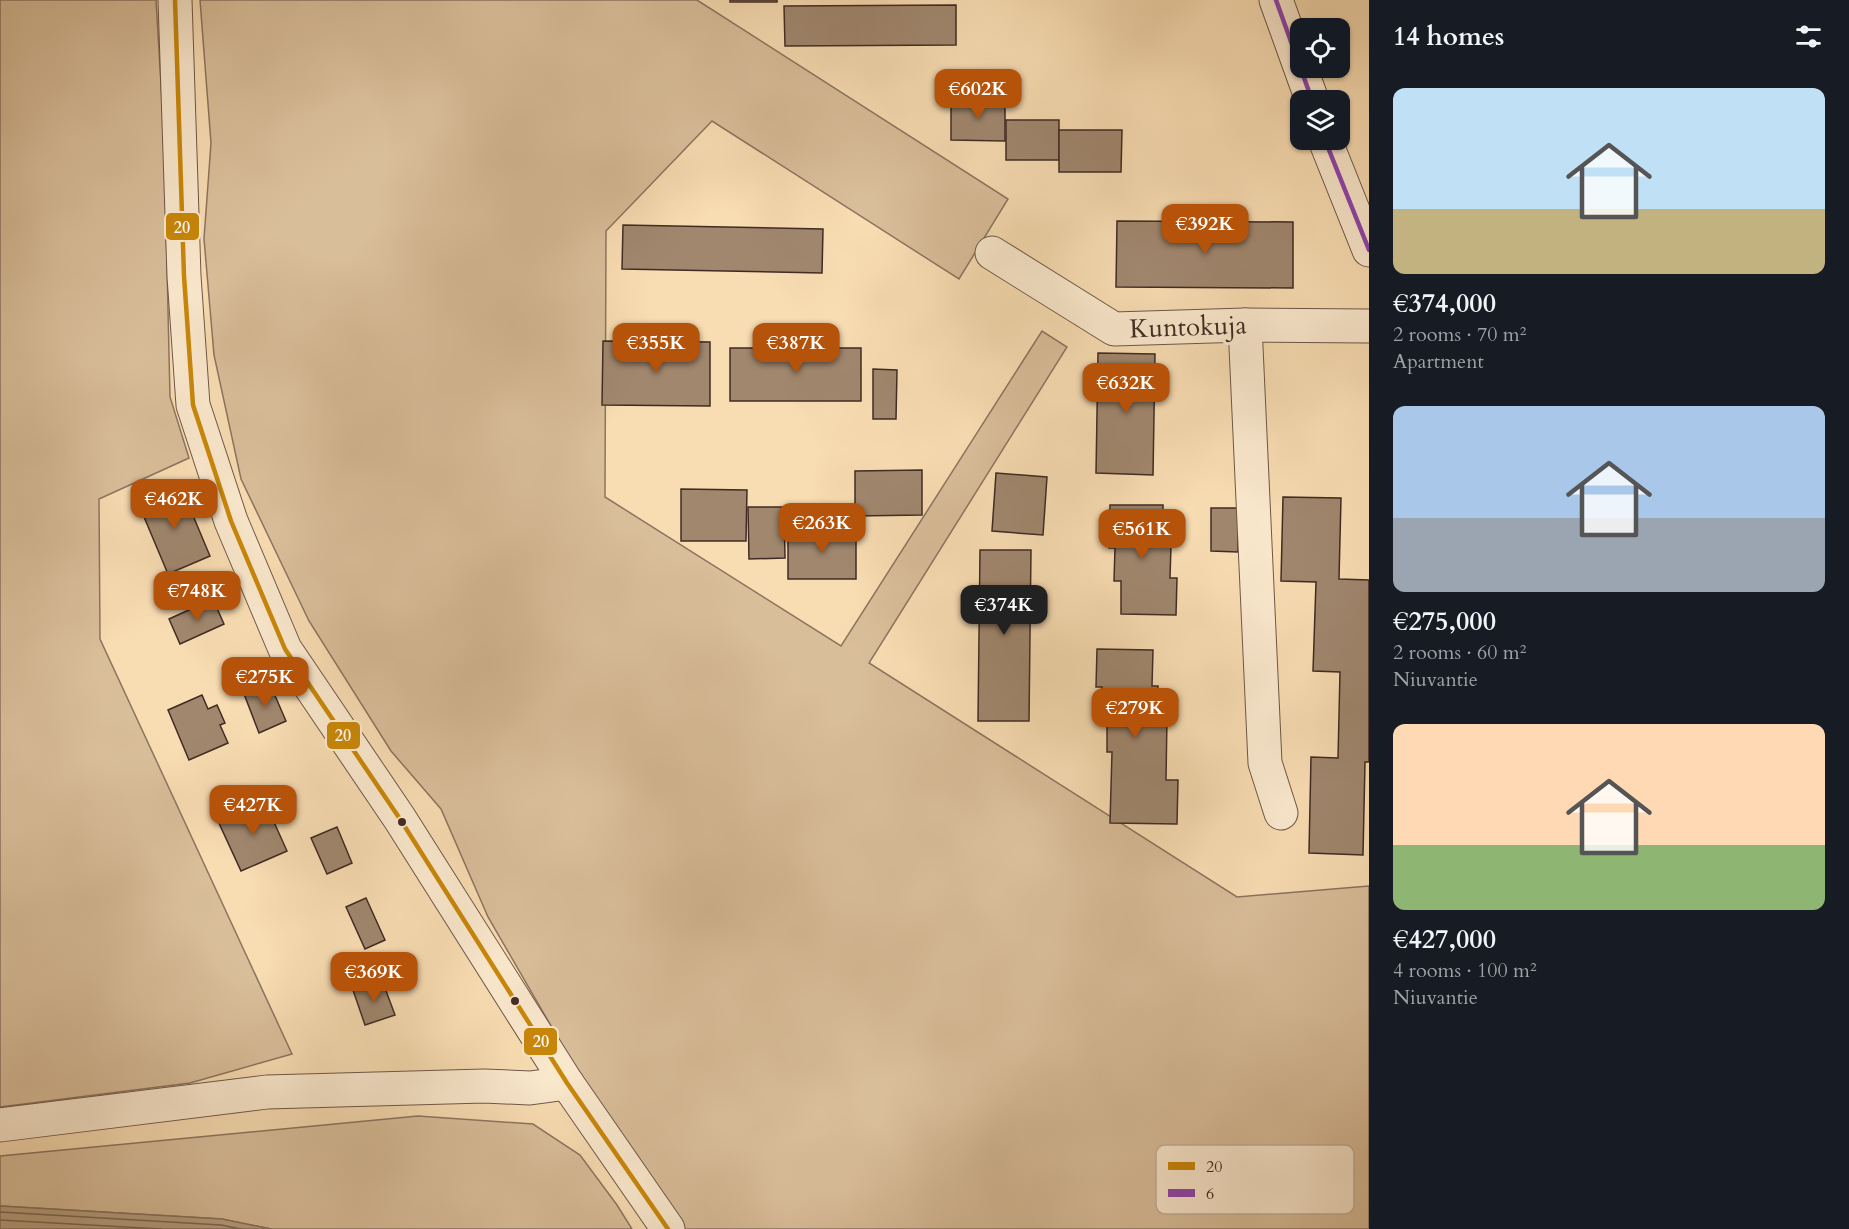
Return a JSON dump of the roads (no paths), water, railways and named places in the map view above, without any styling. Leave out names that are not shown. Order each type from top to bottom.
[{"type":"street","points":[[175,0],[184,276],[193,405],[231,521],[285,649],[399,819],[567,1083],[668,1229]]},
{"type":"street","points":[[1276,0],[1308,90]]},
{"type":"street","points":[[1329,150],[1369,250]]},
{"type":"street","name":"Kuntokuja","points":[[992,253],[1114,329],[1245,325],[1369,326]]},
{"type":"street","points":[[1245,325],[1265,763],[1281,813]]},
{"type":"street","points":[[0,1125],[267,1092],[484,1086],[530,1088],[567,1083]]},
{"type":"water","points":[[0,1206],[222,1219],[271,1229],[0,1229]]}]
